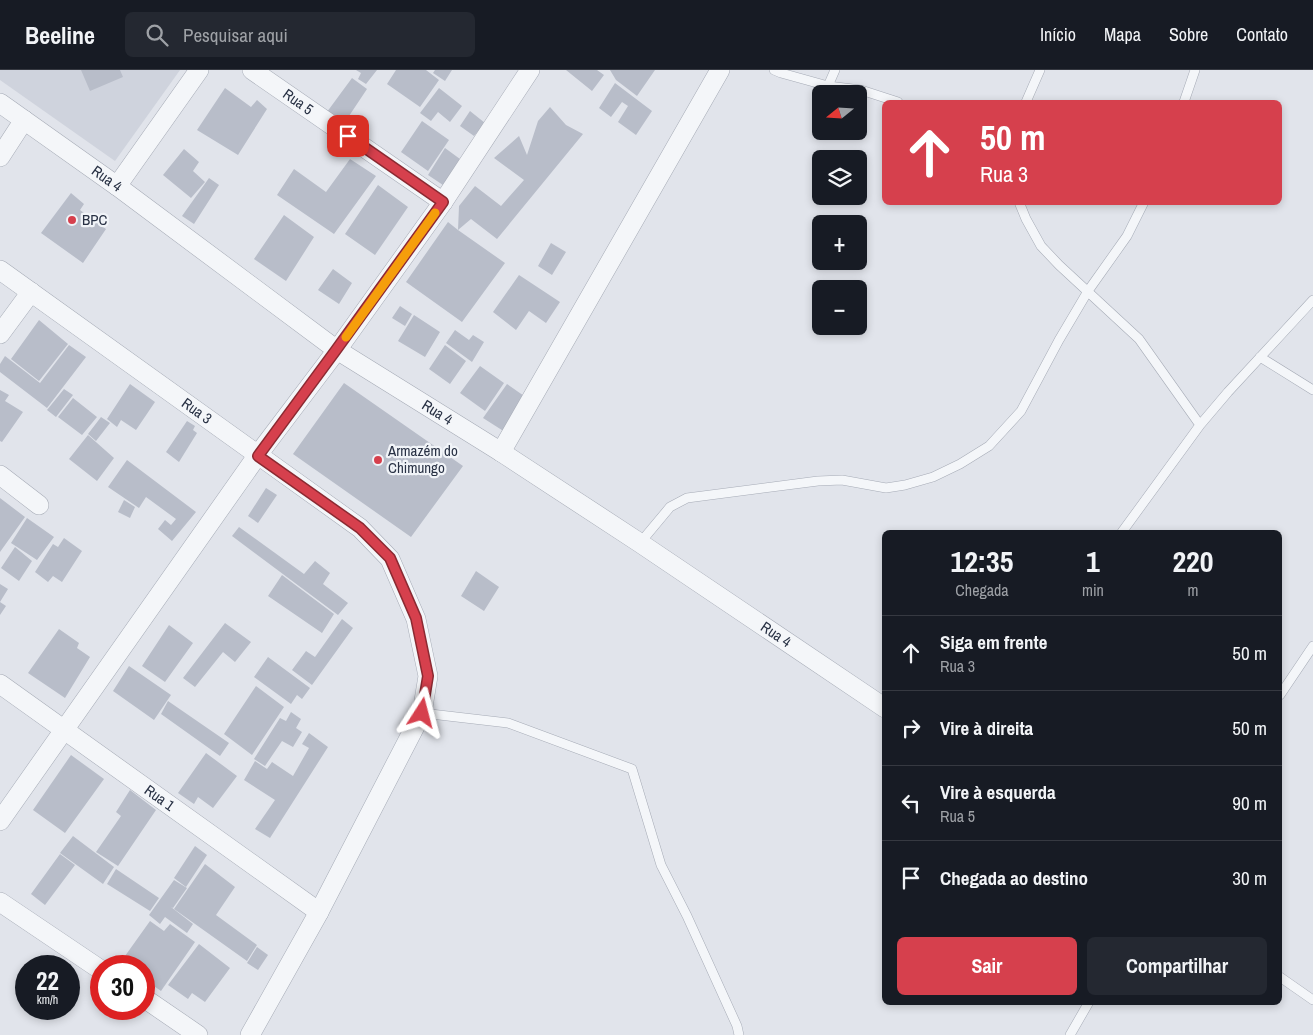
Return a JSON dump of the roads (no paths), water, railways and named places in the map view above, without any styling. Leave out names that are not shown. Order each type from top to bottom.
[{"type":"street","points":[[117,186],[199,70]]},
{"type":"street","name":"Rua 5","points":[[252,70],[443,202]]},
{"type":"street","points":[[0,821],[258,456],[443,202],[530,70]]},
{"type":"street","points":[[501,452],[720,70]]},
{"type":"street","name":"Rua 4","points":[[0,103],[117,186],[336,350],[501,452],[882,706]]},
{"type":"street","points":[[0,157],[24,120]]},
{"type":"street","name":"Rua 3","points":[[0,270],[360,528],[390,558],[416,618],[428,676],[422,713]]},
{"type":"street","points":[[0,334],[30,292]]},
{"type":"street","points":[[0,475],[39,505]]},
{"type":"street","name":"Rua 1","points":[[0,684],[319,912]]},
{"type":"street","points":[[250,1035],[319,912],[422,713]]},
{"type":"street","points":[[0,902],[90,963]]},
{"type":"street","points":[[155,1006],[198,1035]]},
{"type":"lane","points":[[774,70],[824,85]]},
{"type":"lane","points":[[828,85],[835,70]]},
{"type":"lane","points":[[1027,100],[1040,70]]},
{"type":"lane","points":[[1185,100],[1195,70]]},
{"type":"lane","points":[[868,92],[892,100]]},
{"type":"lane","points":[[1020,205],[1041,246],[1138,339],[1200,425]]},
{"type":"lane","points":[[640,543],[670,507],[687,498],[818,481],[842,480],[886,488],[933,477],[960,464],[989,446],[1021,411],[1059,340],[1088,291],[1127,236],[1142,205]]},
{"type":"lane","points":[[1123,530],[1200,425],[1313,300]]},
{"type":"lane","points":[[1260,357],[1313,390]]},
{"type":"lane","points":[[1282,692],[1311,652]]},
{"type":"lane","points":[[422,713],[508,723],[632,769],[661,864],[702,947],[737,1026],[739,1035]]},
{"type":"lane","points":[[1282,978],[1313,1000]]},
{"type":"lane","points":[[1070,1035],[1087,1005]]},
{"type":"place","name":"BPC","points":[[72,220]]},
{"type":"place","name":"Armazém do Chimungo","points":[[378,460]]}]
